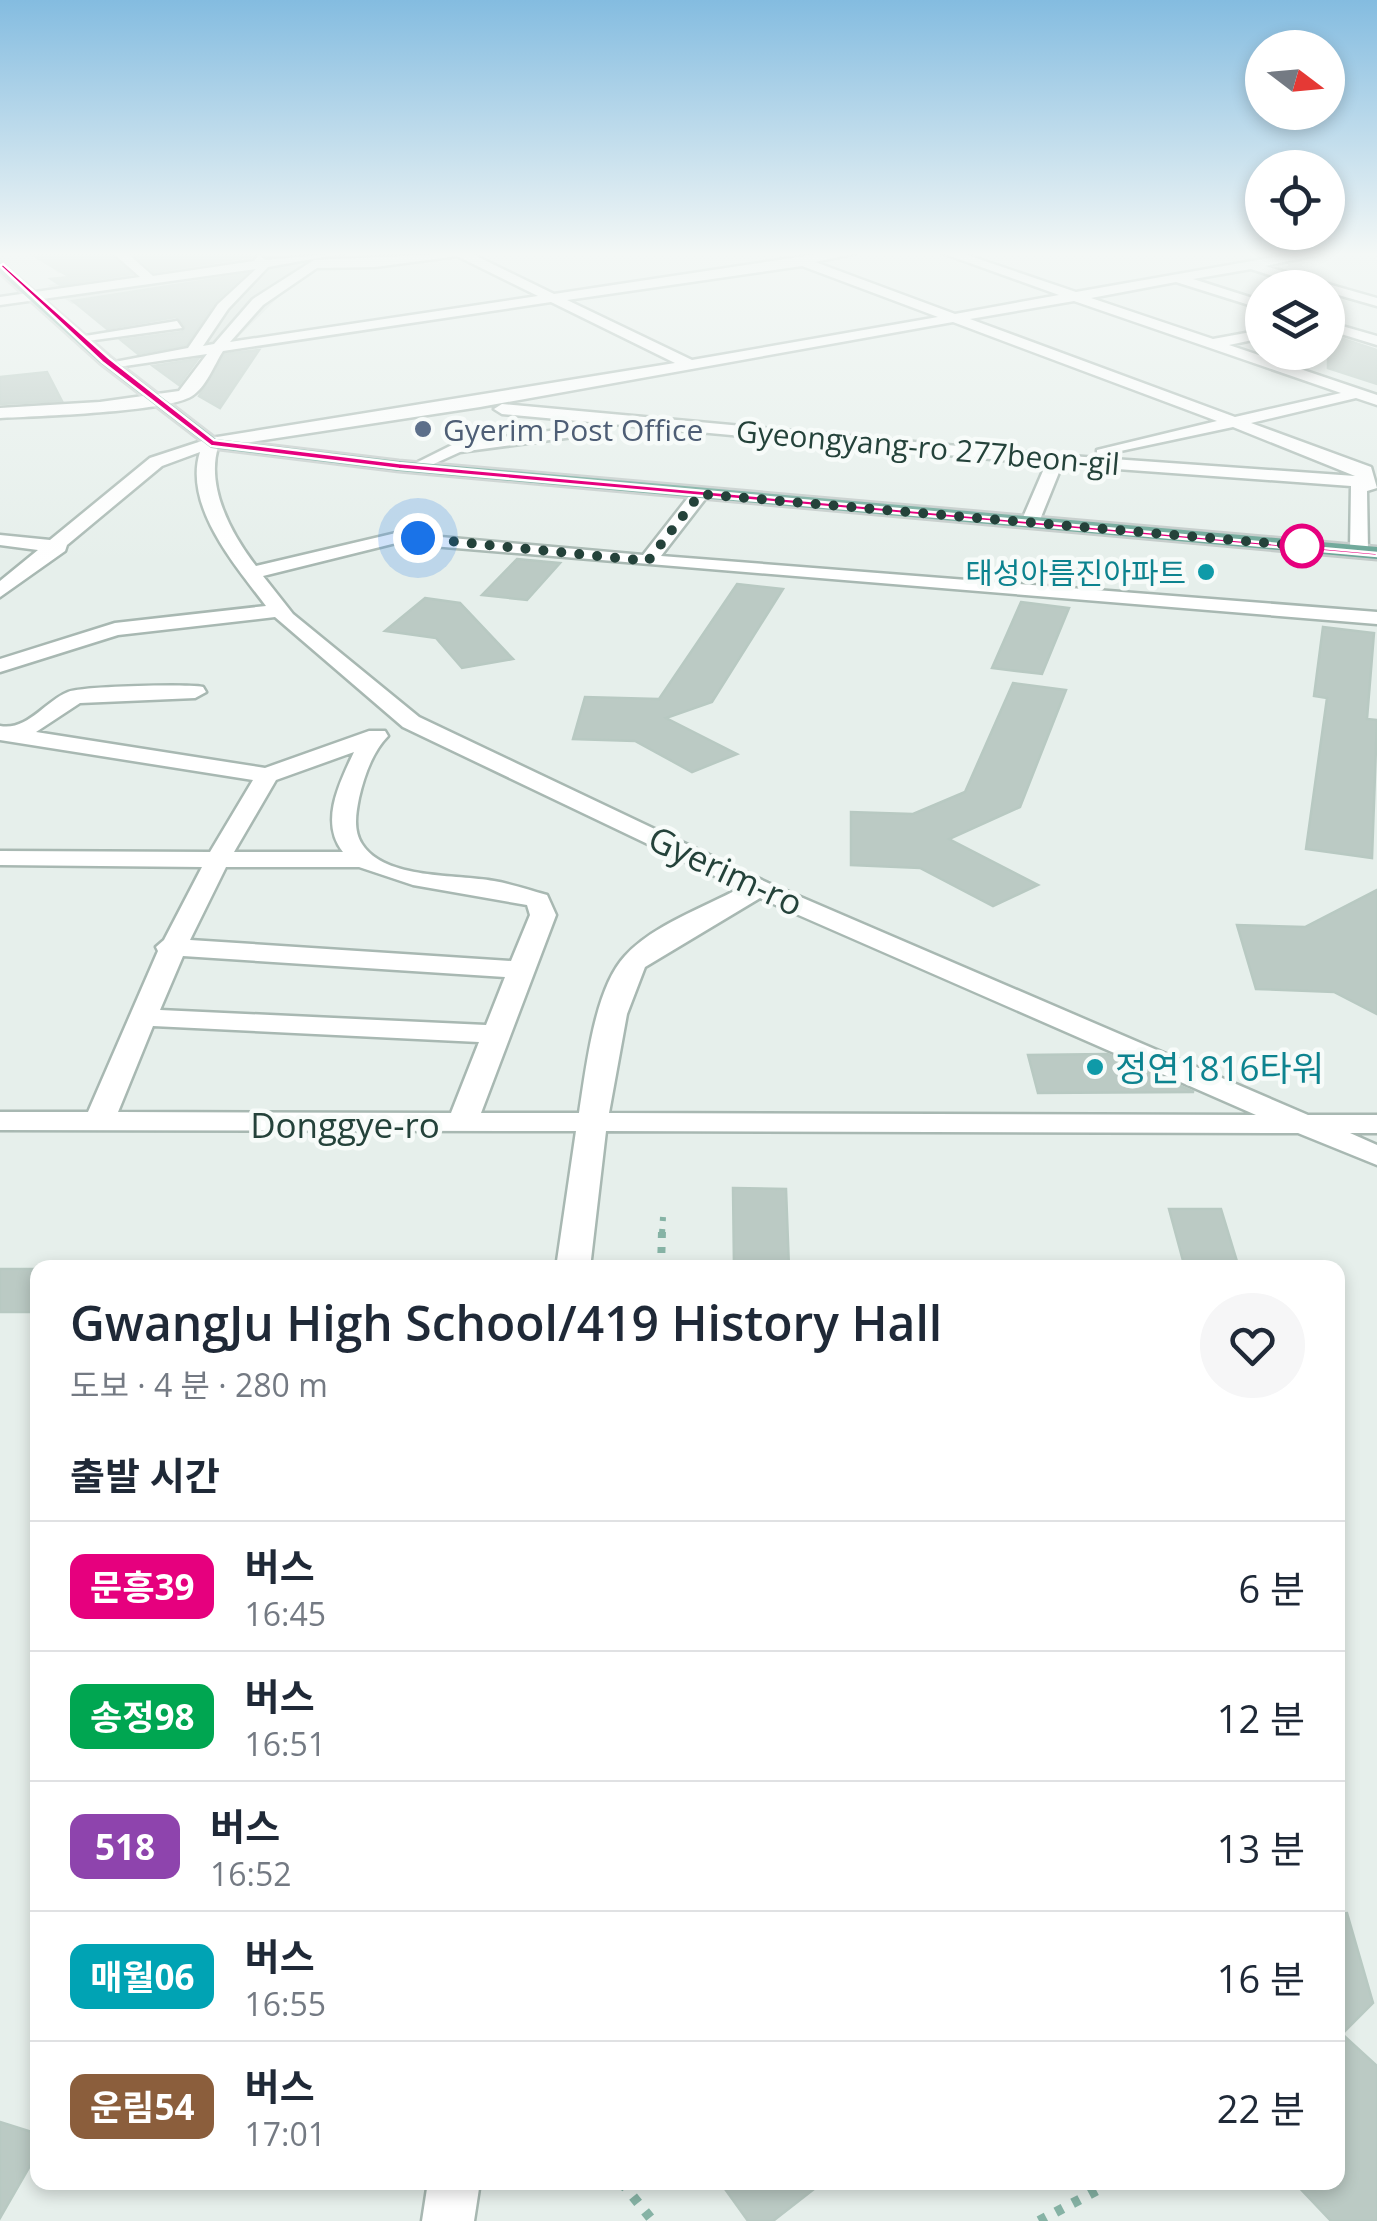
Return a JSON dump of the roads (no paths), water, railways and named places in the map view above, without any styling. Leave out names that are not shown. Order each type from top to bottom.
[{"type":"main road","points":[[102,357],[211,443],[416,468],[1368,552]]},
{"type":"street","points":[[111,364],[161,357]]},
{"type":"street","points":[[18,430],[162,405],[191,390],[211,357]]},
{"type":"street","points":[[673,357],[691,365]]},
{"type":"street","points":[[0,591],[59,547],[156,462],[211,443],[740,357]]},
{"type":"street","points":[[1059,357],[1365,471],[1369,482],[1368,552]]},
{"type":"street","points":[[1250,357],[1377,400]]},
{"type":"street","points":[[1092,460],[1106,452],[1228,421],[1377,389]]},
{"type":"street","name":"Gyeongyang-ro 277beon-gil","points":[[480,402],[501,409],[1056,460],[1369,482]]},
{"type":"street","points":[[0,413],[162,405]]},
{"type":"street","points":[[416,468],[456,448],[611,428],[626,421]]},
{"type":"street","name":"Gyerim-ro","points":[[211,443],[204,466],[216,520],[252,573],[280,610],[411,722],[759,888],[1377,1156]]},
{"type":"street","points":[[1030,522],[1056,460]]},
{"type":"street","points":[[648,561],[700,494]]},
{"type":"street","points":[[252,573],[407,537],[648,561],[1377,618]]},
{"type":"street","points":[[0,540],[59,547]]},
{"type":"street","points":[[0,666],[115,629],[280,610]]},
{"type":"street","points":[[4,737],[74,697],[195,692]]},
{"type":"street","points":[[4,737],[267,775],[411,722]]},
{"type":"street","points":[[360,860],[346,838],[346,808],[356,766],[371,738]]},
{"type":"street","points":[[99,1123],[170,948],[214,860],[267,775]]},
{"type":"street","points":[[0,858],[360,860],[386,874],[411,880],[491,888],[538,900],[544,920],[520,970],[461,1125]]},
{"type":"street","points":[[574,1260],[592,1126],[625,973],[636,961],[759,888]]},
{"type":"street","points":[[170,948],[520,970]]},
{"type":"street","points":[[140,1017],[497,1034]]},
{"type":"street","name":"Donggye-ro","points":[[0,1121],[592,1126],[1377,1124]]},
{"type":"street","points":[[448,2221],[453,2190]]},
{"type":"place","name":"Gyerim Post Office","points":[[423,429]]},
{"type":"place","name":"태성아름진아파트","points":[[1206,572]]},
{"type":"place","name":"정연1816타워","points":[[1095,1067]]}]
